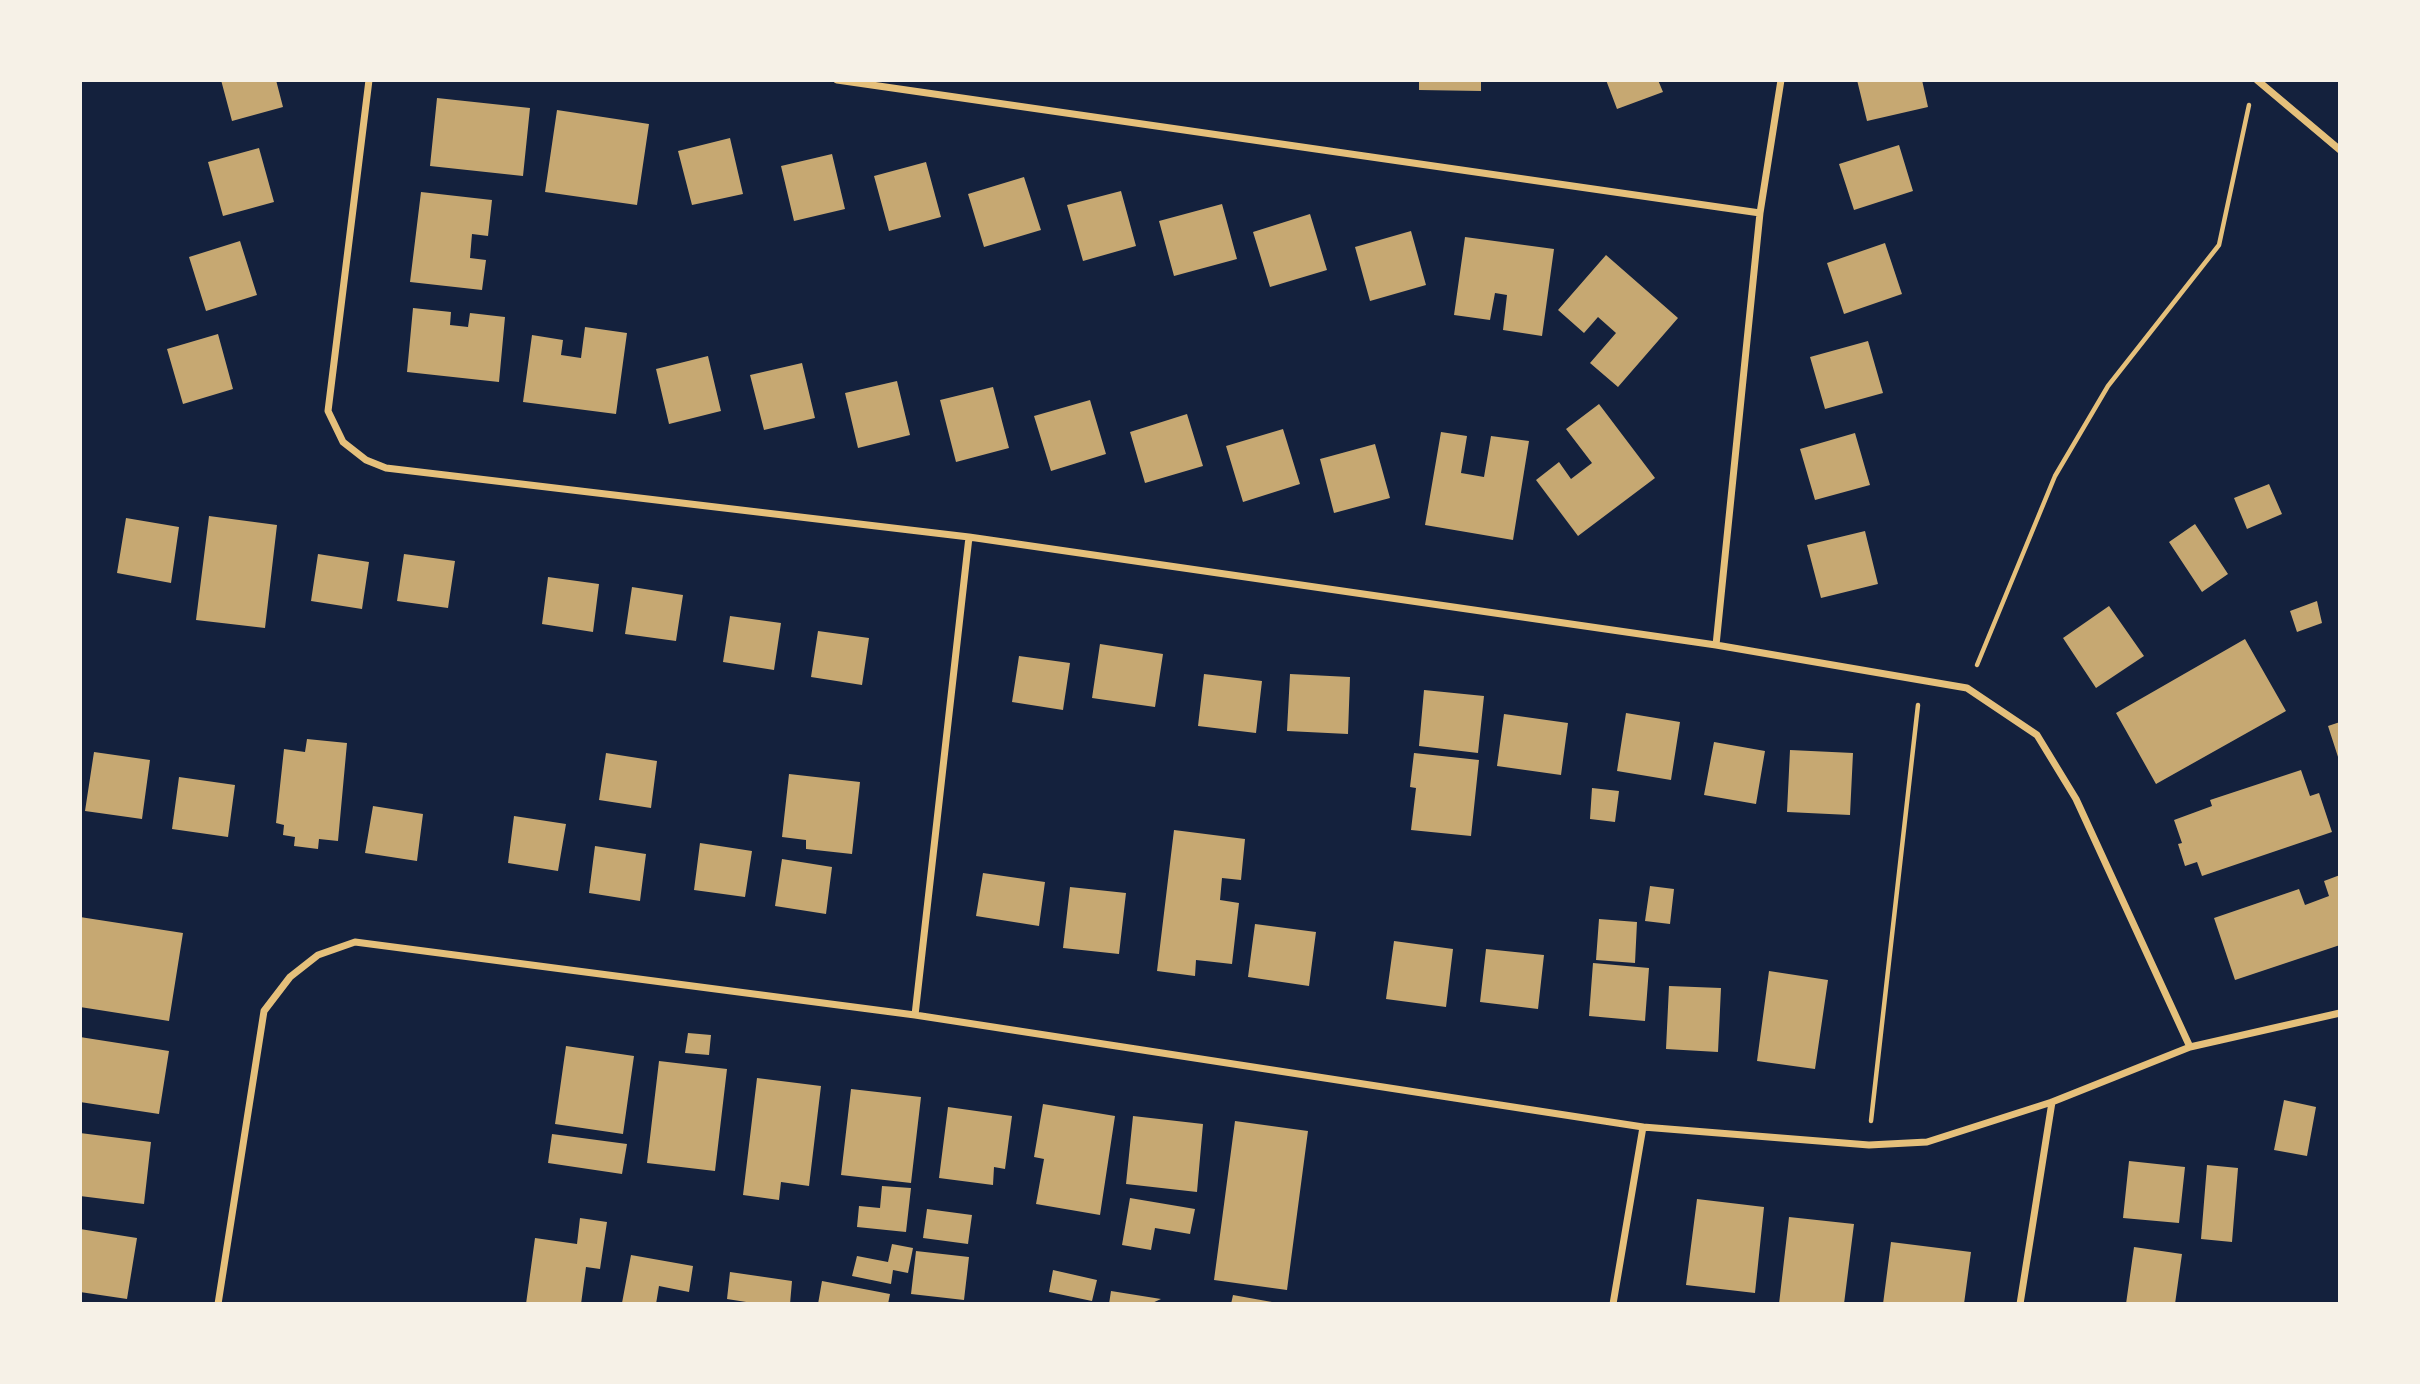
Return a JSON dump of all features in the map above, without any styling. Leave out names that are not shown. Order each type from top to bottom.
[{"type":"street","points":[[369,80],[328,411],[343,442],[366,460],[386,468],[968,537],[1716,645],[1967,688],[2037,735],[2076,799],[2190,1047]]},
{"type":"street","points":[[837,80],[1760,213]]},
{"type":"street","points":[[1716,645],[1760,213],[1781,80]]},
{"type":"street","points":[[2258,80],[2340,150]]},
{"type":"street","points":[[915,1015],[968,537]]},
{"type":"street","points":[[218,1304],[264,1010],[290,977],[318,955],[355,942],[915,1015],[1643,1127],[1868,1145],[1927,1142],[2052,1102],[2190,1047],[2340,1013]]},
{"type":"street","points":[[2020,1304],[2052,1102]]},
{"type":"street","points":[[1613,1304],[1643,1127]]},
{"type":"path","points":[[1967,688],[2055,476],[2108,386],[2219,245],[2251,94]]},
{"type":"path","points":[[1868,1145],[1920,680]]},
{"type":"building","points":[[221,80],[276,80],[283,107],[232,121]]},
{"type":"building","points":[[1419,80],[1481,80],[1481,91],[1419,90]]},
{"type":"building","points":[[1606,80],[1658,80],[1663,92],[1617,109]]},
{"type":"building","points":[[1857,80],[1922,80],[1928,107],[1867,121]]},
{"type":"building","points":[[437,98],[530,108],[523,176],[430,166]]},
{"type":"building","points":[[557,110],[649,124],[637,205],[545,192]]},
{"type":"building","points":[[730,138],[743,194],[692,205],[678,151]]},
{"type":"building","points":[[1899,145],[1913,191],[1854,210],[1839,164]]},
{"type":"building","points":[[259,148],[274,202],[223,216],[208,162]]},
{"type":"building","points":[[832,154],[845,209],[794,221],[781,166]]},
{"type":"building","points":[[926,162],[941,217],[889,231],[874,176]]},
{"type":"building","points":[[1024,177],[1041,230],[984,247],[968,194]]},
{"type":"building","points":[[1121,191],[1136,246],[1083,261],[1067,205]]},
{"type":"building","points":[[421,192],[492,200],[488,236],[472,234],[470,258],[486,260],[482,290],[410,282]]},
{"type":"building","points":[[1222,204],[1237,259],[1174,276],[1159,221]]},
{"type":"building","points":[[1310,214],[1327,270],[1270,287],[1253,232]]},
{"type":"building","points":[[1411,231],[1426,285],[1370,301],[1355,247]]},
{"type":"building","points":[[1465,237],[1554,249],[1542,336],[1503,330],[1507,295],[1495,293],[1490,320],[1454,315]]},
{"type":"building","points":[[240,241],[257,295],[206,311],[189,257]]},
{"type":"building","points":[[1885,243],[1902,294],[1844,314],[1827,263]]},
{"type":"building","points":[[1606,255],[1678,318],[1618,387],[1590,363],[1616,333],[1598,317],[1584,333],[1558,310]]},
{"type":"building","points":[[413,308],[451,312],[450,325],[468,327],[470,313],[505,317],[499,382],[407,372]]},
{"type":"building","points":[[585,327],[627,333],[616,414],[523,402],[532,335],[563,340],[561,355],[581,358]]},
{"type":"building","points":[[218,334],[233,389],[183,404],[167,349]]},
{"type":"building","points":[[1868,341],[1883,393],[1825,409],[1810,357]]},
{"type":"building","points":[[708,356],[721,411],[669,424],[656,369]]},
{"type":"building","points":[[802,363],[815,418],[764,430],[750,375]]},
{"type":"building","points":[[897,381],[910,435],[858,448],[845,393]]},
{"type":"building","points":[[993,387],[1009,448],[956,462],[940,400]]},
{"type":"building","points":[[1090,400],[1106,454],[1051,471],[1034,416]]},
{"type":"building","points":[[1599,404],[1655,478],[1578,536],[1536,480],[1559,462],[1571,479],[1592,463],[1566,429]]},
{"type":"building","points":[[1187,414],[1203,466],[1145,483],[1130,432]]},
{"type":"building","points":[[1283,429],[1300,484],[1243,502],[1226,446]]},
{"type":"building","points":[[1441,432],[1467,436],[1461,473],[1484,477],[1491,436],[1529,441],[1513,540],[1425,525]]},
{"type":"building","points":[[1855,433],[1870,485],[1815,500],[1800,449]]},
{"type":"building","points":[[1375,444],[1390,498],[1334,513],[1320,459]]},
{"type":"building","points":[[2269,484],[2282,514],[2247,529],[2234,498]]},
{"type":"building","points":[[209,516],[277,525],[265,628],[196,620]]},
{"type":"building","points":[[126,518],[179,527],[171,583],[117,573]]},
{"type":"building","points":[[2195,524],[2228,574],[2202,592],[2169,542]]},
{"type":"building","points":[[1865,531],[1878,584],[1821,598],[1807,545]]},
{"type":"building","points":[[318,554],[369,562],[362,609],[311,601]]},
{"type":"building","points":[[404,554],[455,561],[448,608],[397,601]]},
{"type":"building","points":[[548,577],[599,584],[593,632],[542,624]]},
{"type":"building","points":[[632,587],[683,595],[676,641],[625,634]]},
{"type":"building","points":[[2317,601],[2322,623],[2297,632],[2290,611]]},
{"type":"building","points":[[2109,606],[2144,656],[2096,688],[2063,638]]},
{"type":"building","points":[[730,616],[781,623],[774,670],[723,662]]},
{"type":"building","points":[[818,631],[869,638],[862,685],[811,677]]},
{"type":"building","points":[[2245,639],[2286,711],[2156,784],[2116,713]]},
{"type":"building","points":[[1100,644],[1163,654],[1155,707],[1092,698]]},
{"type":"building","points":[[1019,656],[1070,663],[1063,710],[1012,702]]},
{"type":"building","points":[[1204,674],[1262,681],[1256,733],[1198,726]]},
{"type":"building","points":[[1290,674],[1350,677],[1348,734],[1287,731]]},
{"type":"building","points":[[1424,690],[1484,696],[1478,753],[1419,746]]},
{"type":"building","points":[[1626,713],[1680,722],[1671,780],[1617,771]]},
{"type":"building","points":[[1504,714],[1568,723],[1561,775],[1497,766]]},
{"type":"building","points":[[2340,722],[2340,760],[2339,760],[2328,726]]},
{"type":"building","points":[[307,739],[347,743],[338,841],[319,839],[318,849],[294,846],[295,837],[283,835],[284,825],[276,823],[284,749],[305,752]]},
{"type":"building","points":[[1714,742],[1765,751],[1756,804],[1704,795]]},
{"type":"building","points":[[1790,750],[1853,753],[1850,815],[1787,812]]},
{"type":"building","points":[[94,752],[150,760],[142,819],[85,811]]},
{"type":"building","points":[[606,753],[657,761],[651,808],[599,800]]},
{"type":"building","points":[[1414,753],[1479,760],[1471,836],[1411,830],[1416,788],[1410,787]]},
{"type":"building","points":[[2301,770],[2310,796],[2319,793],[2332,832],[2202,876],[2197,862],[2185,866],[2178,844],[2182,843],[2174,820],[2212,806],[2210,800]]},
{"type":"building","points":[[789,774],[860,782],[852,854],[806,849],[806,840],[782,837]]},
{"type":"building","points":[[179,777],[235,785],[228,837],[172,829]]},
{"type":"building","points":[[1592,788],[1619,791],[1615,822],[1590,819]]},
{"type":"building","points":[[373,806],[423,814],[417,861],[365,853]]},
{"type":"building","points":[[514,816],[566,824],[558,871],[508,863]]},
{"type":"building","points":[[1174,830],[1245,839],[1241,880],[1222,878],[1220,900],[1239,903],[1232,964],[1196,960],[1195,976],[1157,971]]},
{"type":"building","points":[[700,843],[752,851],[745,897],[694,890]]},
{"type":"building","points":[[595,846],[646,854],[640,901],[589,893]]},
{"type":"building","points":[[782,859],[832,867],[826,914],[775,906]]},
{"type":"building","points":[[983,873],[1045,882],[1039,926],[976,916]]},
{"type":"building","points":[[2340,875],[2340,945],[2235,980],[2214,918],[2299,889],[2305,905],[2329,896],[2324,881]]},
{"type":"building","points":[[1650,886],[1674,889],[1670,924],[1645,921]]},
{"type":"building","points":[[1070,887],[1126,893],[1119,954],[1063,948]]},
{"type":"building","points":[[80,917],[183,933],[169,1021],[80,1007]]},
{"type":"building","points":[[1599,919],[1637,922],[1635,963],[1596,960]]},
{"type":"building","points":[[1255,924],[1316,932],[1309,986],[1248,977]]},
{"type":"building","points":[[1394,941],[1453,949],[1446,1007],[1386,999]]},
{"type":"building","points":[[1486,949],[1544,955],[1538,1009],[1480,1002]]},
{"type":"building","points":[[1593,963],[1649,968],[1645,1021],[1589,1016]]},
{"type":"building","points":[[1769,971],[1828,980],[1815,1069],[1757,1061]]},
{"type":"building","points":[[1669,986],[1721,988],[1718,1052],[1666,1049]]},
{"type":"building","points":[[688,1033],[711,1035],[709,1055],[685,1053]]},
{"type":"building","points":[[80,1037],[169,1051],[159,1114],[80,1102]]},
{"type":"building","points":[[566,1046],[634,1056],[623,1134],[555,1124]]},
{"type":"building","points":[[659,1061],[727,1069],[715,1171],[647,1163]]},
{"type":"building","points":[[757,1078],[821,1086],[809,1186],[781,1182],[779,1200],[743,1195]]},
{"type":"building","points":[[851,1089],[921,1097],[911,1183],[841,1175]]},
{"type":"building","points":[[2284,1100],[2316,1107],[2307,1156],[2274,1150]]},
{"type":"building","points":[[1043,1104],[1115,1116],[1100,1215],[1036,1204],[1044,1159],[1034,1157]]},
{"type":"building","points":[[948,1107],[1012,1116],[1005,1169],[994,1167],[993,1185],[939,1178]]},
{"type":"building","points":[[1133,1116],[1203,1124],[1197,1192],[1126,1184]]},
{"type":"building","points":[[1235,1121],[1308,1131],[1287,1290],[1214,1280]]},
{"type":"building","points":[[80,1133],[151,1142],[144,1204],[80,1196]]},
{"type":"building","points":[[552,1134],[627,1144],[622,1174],[548,1163]]},
{"type":"building","points":[[2129,1161],[2185,1167],[2179,1223],[2123,1218]]},
{"type":"building","points":[[2207,1165],[2238,1168],[2232,1242],[2201,1239]]},
{"type":"building","points":[[882,1186],[911,1188],[906,1232],[857,1227],[859,1206],[880,1208]]},
{"type":"building","points":[[1130,1198],[1195,1209],[1190,1234],[1155,1228],[1151,1250],[1122,1245]]},
{"type":"building","points":[[1697,1199],[1764,1207],[1755,1293],[1686,1285]]},
{"type":"building","points":[[927,1209],[972,1215],[968,1244],[923,1238]]},
{"type":"building","points":[[1789,1217],[1854,1224],[1844,1304],[1779,1304]]},
{"type":"building","points":[[580,1218],[607,1222],[600,1269],[586,1267],[581,1304],[526,1304],[535,1238],[577,1244]]},
{"type":"building","points":[[80,1229],[137,1238],[127,1299],[80,1292]]},
{"type":"building","points":[[1891,1242],[1971,1252],[1964,1304],[1883,1304]]},
{"type":"building","points":[[892,1244],[913,1248],[908,1273],[893,1270],[891,1284],[852,1276],[857,1256],[888,1262]]},
{"type":"building","points":[[2134,1247],[2182,1254],[2175,1304],[2126,1304]]},
{"type":"building","points":[[916,1251],[969,1257],[964,1300],[911,1294]]},
{"type":"building","points":[[631,1255],[693,1266],[689,1292],[659,1286],[656,1304],[622,1303]]},
{"type":"building","points":[[1053,1270],[1097,1280],[1092,1301],[1049,1292]]},
{"type":"building","points":[[730,1272],[792,1281],[790,1304],[759,1304],[727,1299]]},
{"type":"building","points":[[822,1281],[890,1294],[888,1304],[818,1304]]},
{"type":"building","points":[[1111,1291],[1161,1299],[1150,1304],[1109,1304]]},
{"type":"building","points":[[1233,1295],[1272,1302],[1272,1304],[1231,1304]]}]
